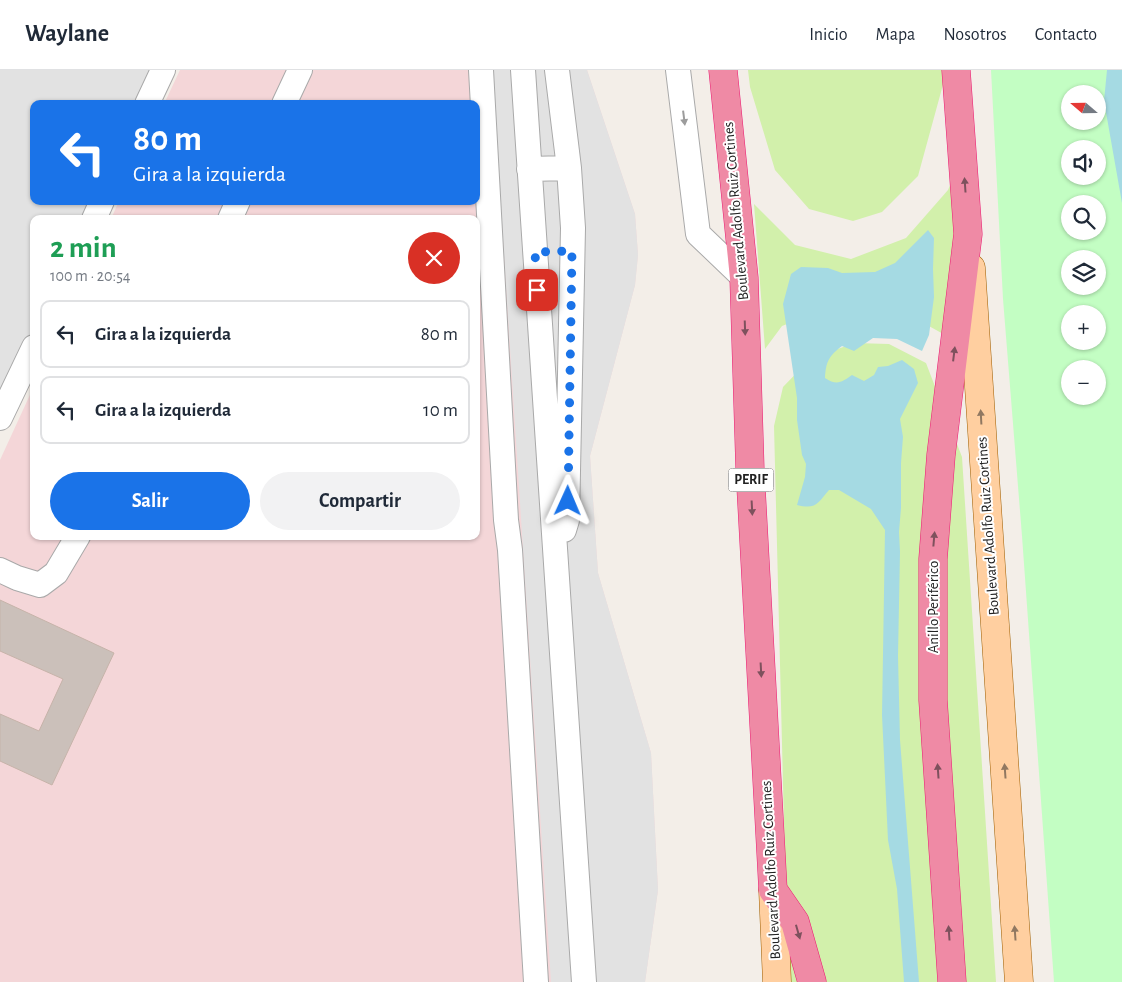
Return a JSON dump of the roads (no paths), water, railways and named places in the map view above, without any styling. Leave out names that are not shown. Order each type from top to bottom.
[{"type":"highway","name":"Boulevard Adolfo Ruiz Cortines","points":[[723,70],[744,278],[750,470],[773,890]]},
{"type":"highway","name":"Boulevard Adolfo Ruiz Cortines","points":[[956,70],[968,234]]},
{"type":"highway","name":"Anillo Periférico","points":[[952,982],[933,700],[933,559],[941,455],[968,234]]},
{"type":"highway","points":[[773,890],[795,922],[812,982]]},
{"type":"main road","name":"Boulevard Adolfo Ruiz Cortines","points":[[968,234],[981,405],[1018,982]]},
{"type":"main road","name":"Boulevard Adolfo Ruiz Cortines","points":[[773,890],[777,982]]},
{"type":"lane","points":[[149,100],[163,70]]},
{"type":"lane","points":[[286,100],[300,70]]},
{"type":"lane","points":[[481,70],[506,520],[510,550],[536,982]]},
{"type":"lane","points":[[523,70],[584,982]]},
{"type":"lane","points":[[555,560],[567,520],[573,228],[569,168],[557,70]]},
{"type":"lane","points":[[678,70],[698,234],[744,278]]},
{"type":"lane","points":[[529,169],[569,168]]},
{"type":"lane","points":[[535,252],[572,251]]},
{"type":"lane","points":[[0,418],[30,354]]},
{"type":"lane","points":[[0,570],[17,578],[40,585],[56,573],[76,540]]},
{"type":"water","points":[[1107,70],[1122,70],[1122,203],[1106,112]]},
{"type":"water","points":[[928,230],[934,238],[934,297],[929,335],[922,351],[897,339],[873,338],[854,351],[842,346],[829,359],[825,378],[833,382],[839,382],[852,375],[864,381],[874,375],[878,367],[888,366],[902,360],[914,369],[918,383],[900,419],[903,437],[899,532],[898,656],[900,740],[919,982],[904,982],[897,889],[888,840],[882,715],[885,530],[871,509],[839,490],[829,490],[813,506],[797,505],[805,477],[806,464],[802,455],[797,420],[797,398],[783,304],[791,274],[801,267],[828,268],[842,273],[875,272],[895,263]]}]
